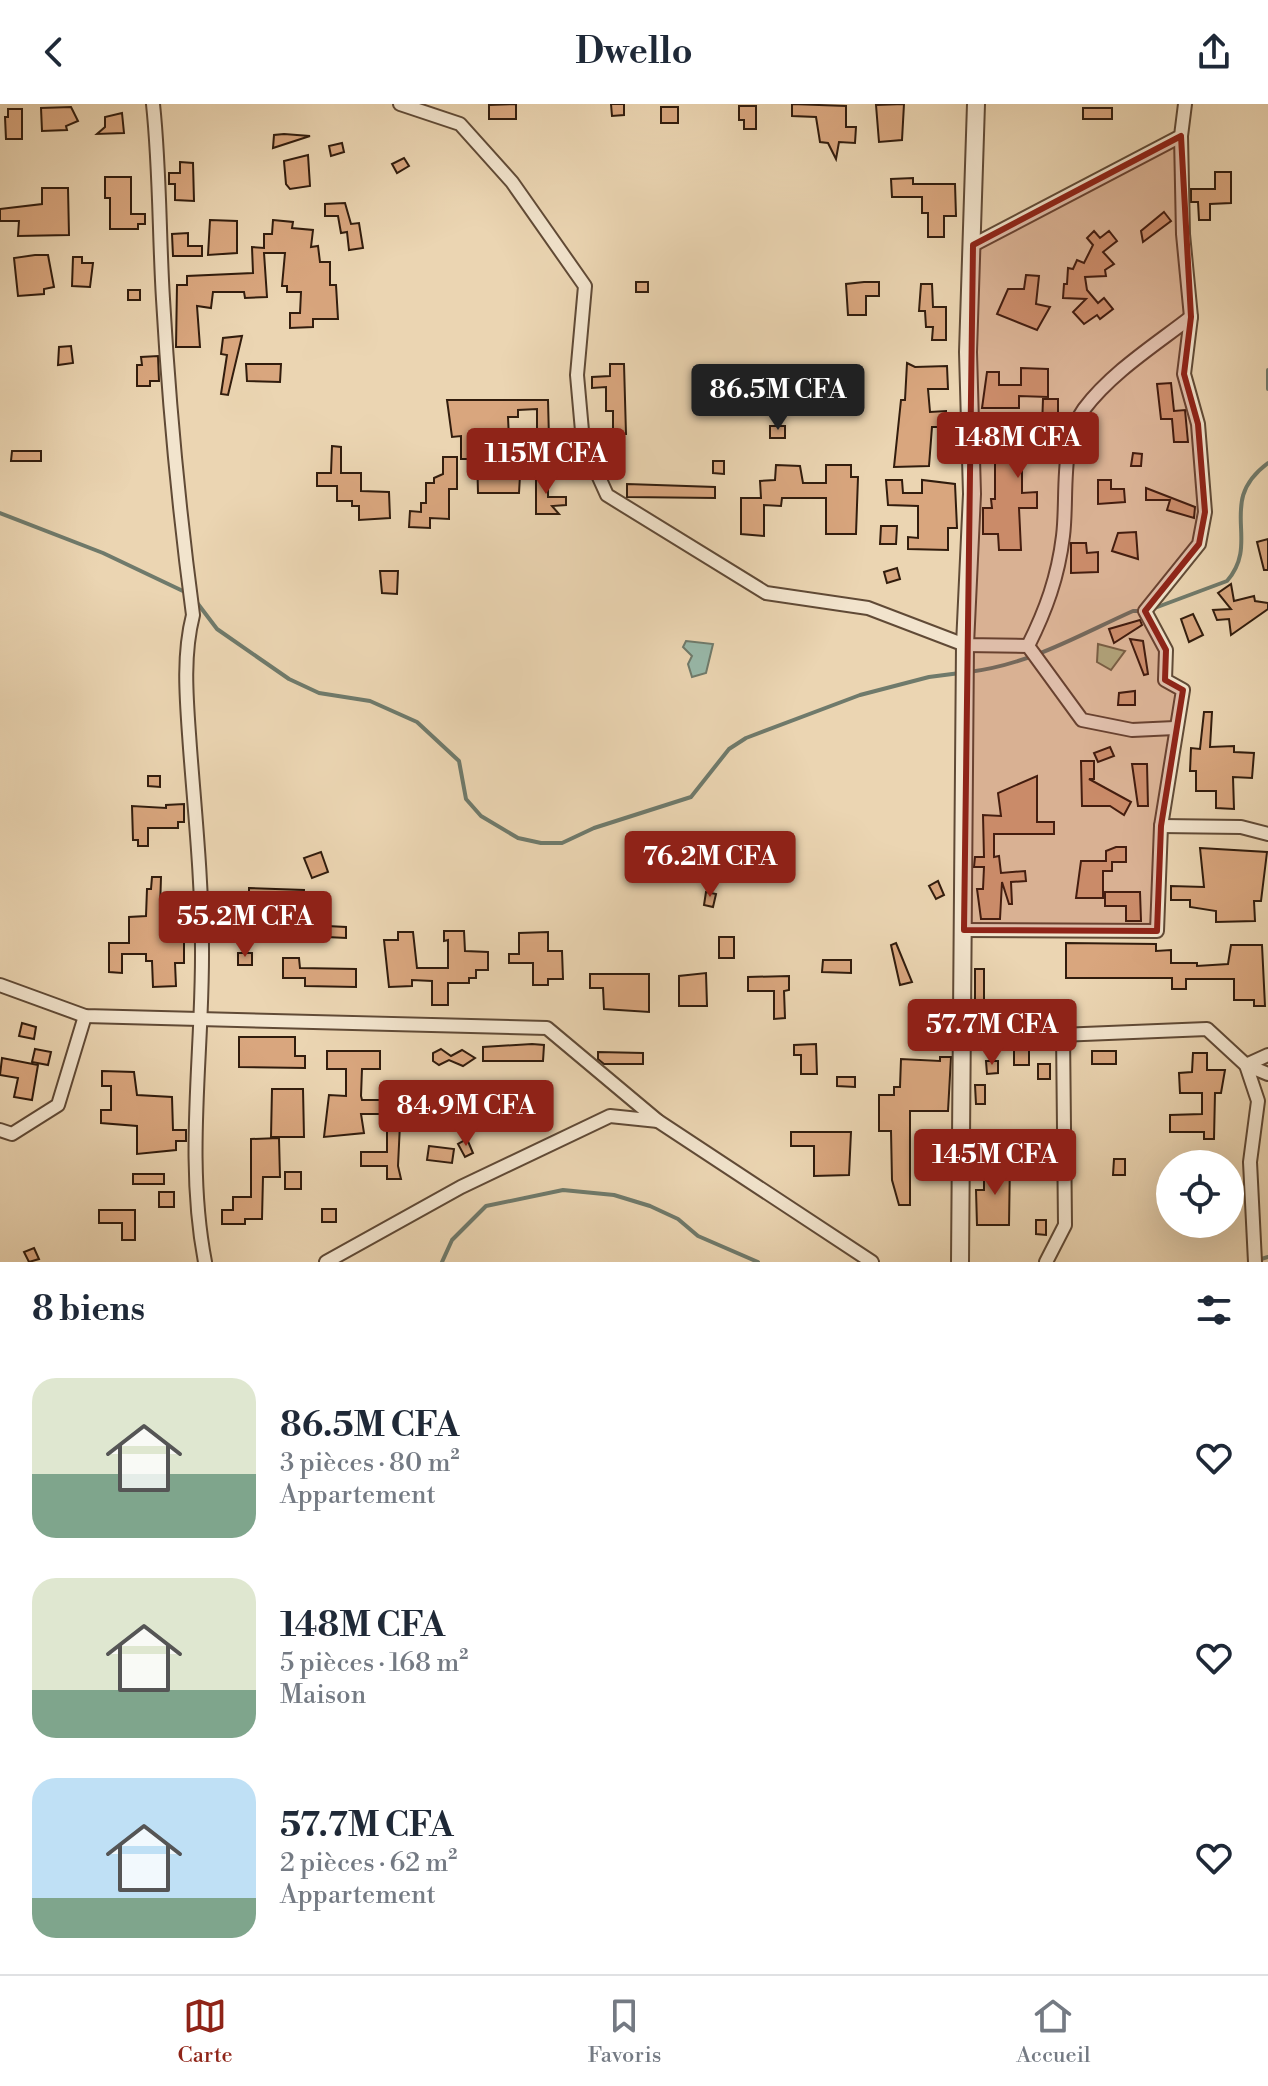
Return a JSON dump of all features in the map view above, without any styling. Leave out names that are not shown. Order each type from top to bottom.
[{"type":"street","points":[[153,104],[160,163],[162,296],[173,453],[193,615],[187,639],[187,704],[202,948],[196,1213],[205,1262]]},
{"type":"street","points":[[400,104],[460,124],[512,182],[585,286],[577,375],[583,442],[607,495],[766,593],[868,608],[965,645],[1028,646]]},
{"type":"street","points":[[960,1262],[965,645],[972,494],[968,352],[976,104]]},
{"type":"street","points":[[964,930],[1157,931],[1161,826],[1183,690],[1165,680],[1166,650],[1145,611],[1199,544],[1205,512],[1198,424],[1184,374],[1191,317],[1183,234],[1181,136],[1185,104]]},
{"type":"street","points":[[973,245],[1181,136]]},
{"type":"street","points":[[1028,646],[1051,599],[1063,535],[1072,439],[1082,411],[1120,373],[1191,317]]},
{"type":"street","points":[[1028,646],[1082,720],[1132,730],[1175,728]]},
{"type":"street","points":[[1161,826],[1241,827],[1268,834]]},
{"type":"street","points":[[0,985],[85,1016],[547,1028],[658,1121],[872,1262]]},
{"type":"street","points":[[0,1130],[12,1134],[58,1105],[85,1016]]},
{"type":"street","points":[[963,1039],[1063,1032],[1207,1029],[1246,1065],[1268,1074]]},
{"type":"street","points":[[1046,1262],[1065,1225],[1063,1032]]},
{"type":"street","points":[[1246,1065],[1268,1055]]},
{"type":"street","points":[[1246,1065],[1258,1101],[1250,1162],[1255,1262]]},
{"type":"street","points":[[326,1262],[461,1187],[610,1116],[658,1121]]},
{"type":"highlighted area","points":[[1181,136],[1191,317],[1184,374],[1198,424],[1205,512],[1199,544],[1145,611],[1166,650],[1165,680],[1183,690],[1161,826],[1157,931],[964,930],[973,245]]},
{"type":"green space","points":[[1098,644],[1125,651],[1111,670],[1097,662]]},
{"type":"shaded area","points":[[686,641],[713,644],[706,673],[692,677],[688,664],[692,656],[683,647]]},
{"type":"building","points":[[516,104],[516,119],[489,119],[489,105]]},
{"type":"building","points":[[611,104],[624,104],[624,115],[612,116]]},
{"type":"building","points":[[792,104],[846,106],[846,127],[856,127],[855,143],[839,142],[836,159],[828,143],[820,142],[816,117],[792,116]]},
{"type":"building","points":[[904,104],[902,140],[879,142],[876,105]]},
{"type":"building","points":[[739,106],[756,106],[756,129],[744,129],[744,120],[739,120]]},
{"type":"building","points":[[71,107],[78,121],[66,126],[67,130],[42,131],[41,108]]},
{"type":"building","points":[[661,107],[678,107],[678,123],[661,123]]},
{"type":"building","points":[[1083,108],[1112,108],[1112,119],[1083,119]]},
{"type":"building","points":[[8,109],[22,109],[22,139],[6,139],[5,117],[8,117]]},
{"type":"building","points":[[122,113],[124,133],[97,134],[105,127],[105,117]]},
{"type":"building","points":[[274,135],[310,136],[273,148]]},
{"type":"building","points":[[342,143],[344,152],[331,156],[329,146]]},
{"type":"building","points":[[308,155],[310,186],[290,189],[286,184],[284,161]]},
{"type":"building","points":[[404,158],[409,166],[397,173],[392,164]]},
{"type":"building","points":[[180,162],[193,163],[194,201],[175,200],[175,184],[169,184],[169,173],[180,173]]},
{"type":"building","points":[[1215,172],[1231,172],[1231,203],[1210,204],[1210,220],[1199,220],[1198,202],[1191,202],[1191,189],[1215,189]]},
{"type":"building","points":[[105,177],[131,177],[131,214],[145,214],[145,224],[138,224],[138,229],[110,229],[110,198],[105,198]]},
{"type":"building","points":[[913,178],[913,184],[955,184],[956,216],[944,216],[944,237],[928,237],[928,213],[922,213],[922,197],[892,197],[891,179]]},
{"type":"building","points":[[42,188],[68,188],[69,235],[18,236],[19,221],[0,221],[0,209],[42,204]]},
{"type":"building","points":[[345,203],[351,224],[359,223],[363,248],[349,250],[347,232],[341,233],[338,216],[325,216],[325,204]]},
{"type":"building","points":[[1164,212],[1171,221],[1143,242],[1141,231]]},
{"type":"building","points":[[210,220],[237,221],[237,253],[208,255]]},
{"type":"building","points":[[273,220],[293,222],[292,228],[313,230],[311,247],[318,246],[320,262],[330,262],[330,285],[336,285],[338,319],[313,319],[313,327],[290,328],[290,313],[300,313],[301,292],[287,292],[287,286],[282,286],[285,253],[264,253],[267,297],[245,298],[244,292],[213,292],[211,308],[197,306],[200,347],[176,347],[177,285],[187,285],[187,276],[253,273],[252,247],[264,248],[264,234],[272,234]]},
{"type":"building","points":[[1094,231],[1100,238],[1109,231],[1117,241],[1103,252],[1114,264],[1105,270],[1106,276],[1085,277],[1087,290],[1098,303],[1104,298],[1113,309],[1100,319],[1097,315],[1084,324],[1073,312],[1086,299],[1063,298],[1064,284],[1067,284],[1068,268],[1073,269],[1077,260],[1084,263],[1093,245],[1087,238]]},
{"type":"building","points":[[188,233],[188,246],[202,246],[202,256],[173,256],[172,234]]},
{"type":"building","points":[[48,255],[54,287],[44,289],[44,294],[18,296],[14,258]]},
{"type":"building","points":[[73,257],[82,257],[82,263],[93,263],[90,287],[72,286]]},
{"type":"building","points":[[1026,275],[1039,276],[1036,304],[1050,307],[1037,330],[997,314],[1008,289],[1024,289]]},
{"type":"building","points":[[636,282],[648,282],[648,292],[636,292]]},
{"type":"building","points":[[879,282],[879,296],[866,296],[866,315],[848,315],[846,284]]},
{"type":"building","points":[[921,284],[932,284],[933,307],[946,307],[946,340],[932,340],[933,327],[926,327],[925,311],[919,311]]},
{"type":"building","points":[[128,290],[140,290],[140,300],[128,300]]},
{"type":"building","points":[[242,336],[228,395],[221,394],[227,355],[221,354],[223,338]]},
{"type":"building","points":[[71,346],[73,363],[58,365],[59,347]]},
{"type":"building","points":[[158,356],[159,381],[150,381],[150,386],[137,386],[137,365],[142,365],[141,357]]},
{"type":"building","points":[[907,363],[915,367],[947,366],[948,389],[928,389],[930,412],[946,411],[946,427],[932,427],[929,466],[894,467],[901,400],[905,400]]},
{"type":"building","points":[[246,364],[281,364],[280,382],[247,381]]},
{"type":"building","points":[[610,364],[624,364],[626,434],[613,434],[613,411],[606,411],[606,387],[592,388],[592,377],[610,376]]},
{"type":"building","points":[[1021,368],[1048,369],[1048,397],[1019,396],[1019,408],[982,408],[987,372],[999,372],[999,385],[1021,385]]},
{"type":"building","points":[[739,376],[738,398],[701,396],[701,383]]},
{"type":"building","points":[[782,383],[816,385],[816,405],[808,413],[795,398],[781,397]]},
{"type":"building","points":[[1171,383],[1174,411],[1185,410],[1188,442],[1174,442],[1172,419],[1161,419],[1157,384]]},
{"type":"building","points":[[766,399],[766,411],[752,412],[752,400]]},
{"type":"building","points":[[1043,399],[1058,399],[1058,447],[1051,447],[1051,452],[1022,452],[1022,493],[1037,492],[1037,508],[1019,508],[1021,550],[999,550],[998,534],[983,534],[983,508],[992,508],[991,499],[995,499],[995,457],[991,450],[1021,451],[1021,427],[1042,427]]},
{"type":"building","points":[[447,400],[548,400],[549,439],[537,439],[537,409],[518,410],[518,417],[508,417],[509,439],[471,439],[470,459],[461,459],[461,436],[452,437]]},
{"type":"building","points":[[770,426],[785,426],[785,438],[770,438]]},
{"type":"building","points":[[332,446],[341,447],[341,473],[361,473],[361,491],[389,492],[390,518],[359,520],[359,506],[352,506],[352,501],[337,501],[337,486],[317,486],[317,473],[331,473]]},
{"type":"building","points":[[12,451],[41,451],[41,461],[11,461]]},
{"type":"building","points":[[1133,453],[1142,454],[1141,466],[1131,466]]},
{"type":"building","points":[[477,454],[521,458],[519,493],[478,493]]},
{"type":"building","points":[[443,457],[457,457],[457,489],[449,489],[449,519],[430,518],[430,528],[409,527],[410,511],[421,512],[421,503],[426,503],[426,483],[434,483],[434,478],[443,474]]},
{"type":"building","points":[[713,461],[724,461],[724,474],[713,473]]},
{"type":"building","points":[[776,465],[800,466],[803,483],[826,483],[826,465],[851,465],[851,477],[858,477],[856,534],[826,534],[826,498],[782,498],[781,506],[764,505],[764,536],[741,534],[741,498],[761,498],[760,481],[775,480]]},
{"type":"building","points":[[548,467],[548,497],[566,497],[566,505],[552,506],[559,514],[536,514],[536,478]]},
{"type":"building","points":[[886,480],[902,480],[903,493],[922,493],[922,480],[955,484],[957,528],[948,528],[948,550],[908,549],[908,537],[918,538],[918,506],[888,505]]},
{"type":"building","points":[[1098,480],[1111,480],[1111,489],[1124,489],[1125,502],[1098,504]]},
{"type":"building","points":[[627,484],[715,487],[715,498],[627,497]]},
{"type":"building","points":[[1146,488],[1195,507],[1194,518],[1167,510],[1170,500],[1146,500]]},
{"type":"building","points":[[881,526],[897,526],[896,544],[880,544]]},
{"type":"building","points":[[1136,532],[1138,559],[1112,551],[1118,533]]},
{"type":"building","points":[[1268,539],[1268,570],[1264,570],[1257,542]]},
{"type":"building","points":[[1071,543],[1086,543],[1087,553],[1098,552],[1098,572],[1071,573]]},
{"type":"building","points":[[897,568],[900,579],[887,583],[884,572]]},
{"type":"building","points":[[380,571],[398,571],[397,594],[382,593]]},
{"type":"building","points":[[1231,584],[1234,601],[1254,596],[1255,601],[1268,603],[1268,609],[1231,635],[1229,619],[1217,620],[1213,610],[1231,609],[1218,593]]},
{"type":"building","points":[[1193,614],[1203,635],[1189,642],[1181,619]]},
{"type":"building","points":[[1140,620],[1142,625],[1114,643],[1109,629]]},
{"type":"building","points":[[1130,639],[1143,641],[1148,674],[1144,675]]},
{"type":"building","points":[[1135,691],[1135,705],[1118,705],[1119,693]]},
{"type":"building","points":[[1204,712],[1212,712],[1210,747],[1234,746],[1234,752],[1254,753],[1252,778],[1233,777],[1234,809],[1216,808],[1216,791],[1196,791],[1196,771],[1190,771],[1191,748],[1200,749]]},
{"type":"building","points":[[1110,747],[1114,756],[1098,762],[1094,753]]},
{"type":"building","points":[[1081,761],[1094,761],[1094,779],[1089,779],[1131,802],[1124,815],[1110,806],[1082,806]]},
{"type":"building","points":[[1132,764],[1147,764],[1148,806],[1138,806]]},
{"type":"building","points":[[148,776],[160,776],[160,787],[148,786]]},
{"type":"building","points":[[1037,776],[1037,822],[1054,822],[1054,834],[994,834],[994,857],[999,856],[1001,873],[1025,871],[1026,881],[1011,882],[1012,904],[1009,904],[1002,882],[1000,919],[981,919],[977,889],[983,889],[984,867],[974,867],[975,857],[984,857],[983,815],[1001,816],[998,793]]},
{"type":"building","points":[[184,804],[184,822],[178,822],[178,828],[148,828],[148,846],[138,846],[138,840],[133,840],[132,806],[166,808],[166,805]]},
{"type":"building","points":[[1126,847],[1126,862],[1112,862],[1112,871],[1103,871],[1103,898],[1076,898],[1081,861],[1106,861],[1106,851]]},
{"type":"building","points":[[1200,848],[1267,852],[1261,901],[1254,901],[1255,921],[1216,922],[1216,911],[1190,907],[1190,900],[1171,900],[1171,886],[1204,887]]},
{"type":"building","points":[[321,852],[328,872],[312,878],[304,858]]},
{"type":"building","points":[[152,877],[161,877],[160,909],[180,909],[180,920],[184,920],[184,963],[175,963],[176,986],[153,987],[152,961],[146,961],[146,954],[122,954],[122,973],[109,972],[109,943],[129,943],[129,917],[146,916],[147,889],[151,889]]},
{"type":"building","points":[[938,881],[944,895],[936,899],[929,886]]},
{"type":"building","points":[[249,888],[304,890],[303,906],[249,905]]},
{"type":"building","points":[[706,892],[716,894],[713,907],[704,905]]},
{"type":"building","points":[[1105,892],[1140,892],[1141,921],[1126,921],[1126,906],[1105,906]]},
{"type":"building","points":[[327,926],[346,927],[346,938],[327,937]]},
{"type":"building","points":[[444,931],[464,931],[465,951],[488,952],[488,970],[476,970],[476,978],[469,978],[469,983],[448,983],[448,1005],[432,1005],[432,981],[412,980],[412,986],[389,987],[384,940],[398,940],[398,932],[413,932],[417,968],[448,968],[448,940],[444,941]]},
{"type":"building","points":[[548,932],[548,951],[562,951],[563,979],[548,979],[548,985],[533,985],[533,963],[509,963],[509,954],[519,954],[519,933]]},
{"type":"building","points":[[719,937],[734,937],[734,958],[719,958]]},
{"type":"building","points":[[896,943],[912,982],[900,985],[891,945]]},
{"type":"building","points":[[1066,943],[1156,944],[1156,951],[1171,950],[1171,963],[1197,963],[1197,966],[1228,964],[1231,945],[1262,945],[1265,1006],[1254,1006],[1254,1000],[1234,1000],[1234,979],[1186,979],[1186,989],[1172,989],[1172,978],[1066,978]]},
{"type":"building","points":[[238,953],[252,953],[252,965],[238,965]]},
{"type":"building","points":[[283,958],[299,958],[300,968],[356,969],[356,987],[305,986],[305,978],[283,978]]},
{"type":"building","points":[[823,960],[851,960],[851,973],[822,972]]},
{"type":"building","points":[[975,969],[984,969],[984,1005],[975,1005]]},
{"type":"building","points":[[706,973],[707,1006],[679,1006],[679,976]]},
{"type":"building","points":[[590,974],[649,974],[649,1012],[604,1009],[603,988],[590,988]]},
{"type":"building","points":[[789,976],[789,990],[784,991],[785,1018],[774,1019],[774,991],[748,991],[748,977]]},
{"type":"building","points":[[1028,1003],[1046,1004],[1045,1019],[1028,1019]]},
{"type":"building","points":[[22,1023],[36,1027],[34,1039],[19,1036]]},
{"type":"building","points":[[239,1037],[295,1037],[295,1056],[305,1056],[305,1068],[239,1067]]},
{"type":"building","points":[[816,1044],[817,1074],[801,1074],[801,1055],[794,1055],[794,1045]]},
{"type":"building","points":[[544,1045],[543,1061],[483,1061],[483,1047]]},
{"type":"building","points":[[1014,1048],[1029,1048],[1029,1065],[1014,1065]]},
{"type":"building","points":[[35,1049],[51,1052],[48,1065],[32,1062]]},
{"type":"building","points":[[441,1049],[451,1056],[462,1050],[475,1058],[463,1066],[449,1060],[439,1065],[433,1061],[433,1053]]},
{"type":"building","points":[[327,1051],[380,1051],[380,1069],[362,1069],[361,1096],[362,1100],[384,1100],[384,1114],[361,1114],[364,1133],[324,1137],[329,1095],[346,1096],[346,1069],[327,1069]]},
{"type":"building","points":[[1092,1051],[1116,1051],[1116,1064],[1092,1064]]},
{"type":"building","points":[[598,1052],[643,1053],[643,1064],[604,1064],[598,1059]]},
{"type":"building","points":[[1193,1053],[1207,1053],[1207,1070],[1225,1070],[1221,1093],[1215,1093],[1214,1139],[1204,1139],[1204,1132],[1170,1132],[1170,1115],[1202,1114],[1202,1093],[1180,1093],[1179,1073],[1192,1072]]},
{"type":"building","points":[[940,1057],[951,1057],[948,1111],[910,1111],[910,1205],[899,1205],[892,1180],[891,1131],[879,1131],[879,1095],[894,1095],[894,1087],[900,1087],[901,1059],[940,1061]]},
{"type":"building","points":[[2,1058],[38,1065],[32,1100],[14,1097],[18,1078],[0,1075]]},
{"type":"building","points":[[986,1061],[998,1061],[998,1073],[987,1074]]},
{"type":"building","points":[[1038,1064],[1050,1064],[1050,1079],[1038,1079]]},
{"type":"building","points":[[102,1071],[134,1072],[137,1095],[172,1097],[173,1130],[186,1130],[186,1141],[176,1141],[176,1150],[137,1154],[137,1126],[101,1123],[101,1110],[111,1110],[111,1086],[102,1086]]},
{"type":"building","points":[[837,1077],[855,1077],[855,1087],[837,1086]]},
{"type":"building","points":[[975,1085],[985,1085],[985,1104],[976,1104]]},
{"type":"building","points":[[272,1089],[303,1089],[304,1137],[271,1137]]},
{"type":"building","points":[[426,1097],[458,1097],[458,1114],[426,1114]]},
{"type":"building","points":[[542,1105],[546,1119],[531,1122],[528,1108]]},
{"type":"building","points":[[387,1124],[400,1124],[398,1166],[401,1179],[387,1179],[387,1166],[361,1166],[361,1152],[387,1152]]},
{"type":"building","points":[[791,1132],[851,1132],[849,1175],[814,1176],[814,1146],[791,1146]]},
{"type":"building","points":[[279,1138],[280,1177],[263,1177],[262,1219],[245,1219],[245,1224],[222,1224],[222,1210],[233,1210],[233,1197],[251,1197],[251,1139]]},
{"type":"building","points":[[467,1139],[473,1153],[465,1157],[458,1144]]},
{"type":"building","points":[[429,1146],[454,1149],[452,1163],[427,1160]]},
{"type":"building","points":[[1114,1159],[1125,1159],[1125,1175],[1113,1175]]},
{"type":"building","points":[[999,1160],[1010,1160],[1009,1225],[977,1225],[976,1190],[984,1190],[984,1177],[992,1177],[992,1164],[999,1164]]},
{"type":"building","points":[[285,1172],[301,1172],[301,1189],[285,1189]]},
{"type":"building","points":[[133,1174],[164,1174],[164,1184],[133,1184]]},
{"type":"building","points":[[159,1192],[174,1192],[174,1207],[159,1207]]},
{"type":"building","points":[[322,1209],[336,1209],[336,1222],[322,1222]]},
{"type":"building","points":[[99,1210],[135,1210],[135,1240],[122,1240],[122,1223],[99,1223]]},
{"type":"building","points":[[1036,1220],[1046,1220],[1046,1235],[1036,1234]]},
{"type":"building","points":[[34,1248],[39,1259],[29,1262],[24,1252]]},
{"type":"waterway","points":[[1268,370],[1268,389]]},
{"type":"waterway","points":[[1152,609],[1227,581],[1237,566],[1241,551],[1244,492],[1252,478],[1268,463]]},
{"type":"waterway","points":[[0,513],[103,553],[185,592]]},
{"type":"waterway","points":[[195,600],[217,629],[289,679],[319,693],[370,701],[417,722],[459,761],[466,799],[481,816],[518,838],[541,843],[562,843],[594,828],[691,797],[729,749],[746,738],[860,695],[929,677],[960,673]]},
{"type":"waterway","points":[[969,672],[1033,656],[1133,611],[1143,611]]},
{"type":"waterway","points":[[442,1262],[452,1240],[486,1206],[563,1190],[614,1195],[650,1206],[678,1219],[698,1236],[758,1262]]},
{"type":"waterway","points":[[1258,1260],[1268,1257]]}]
